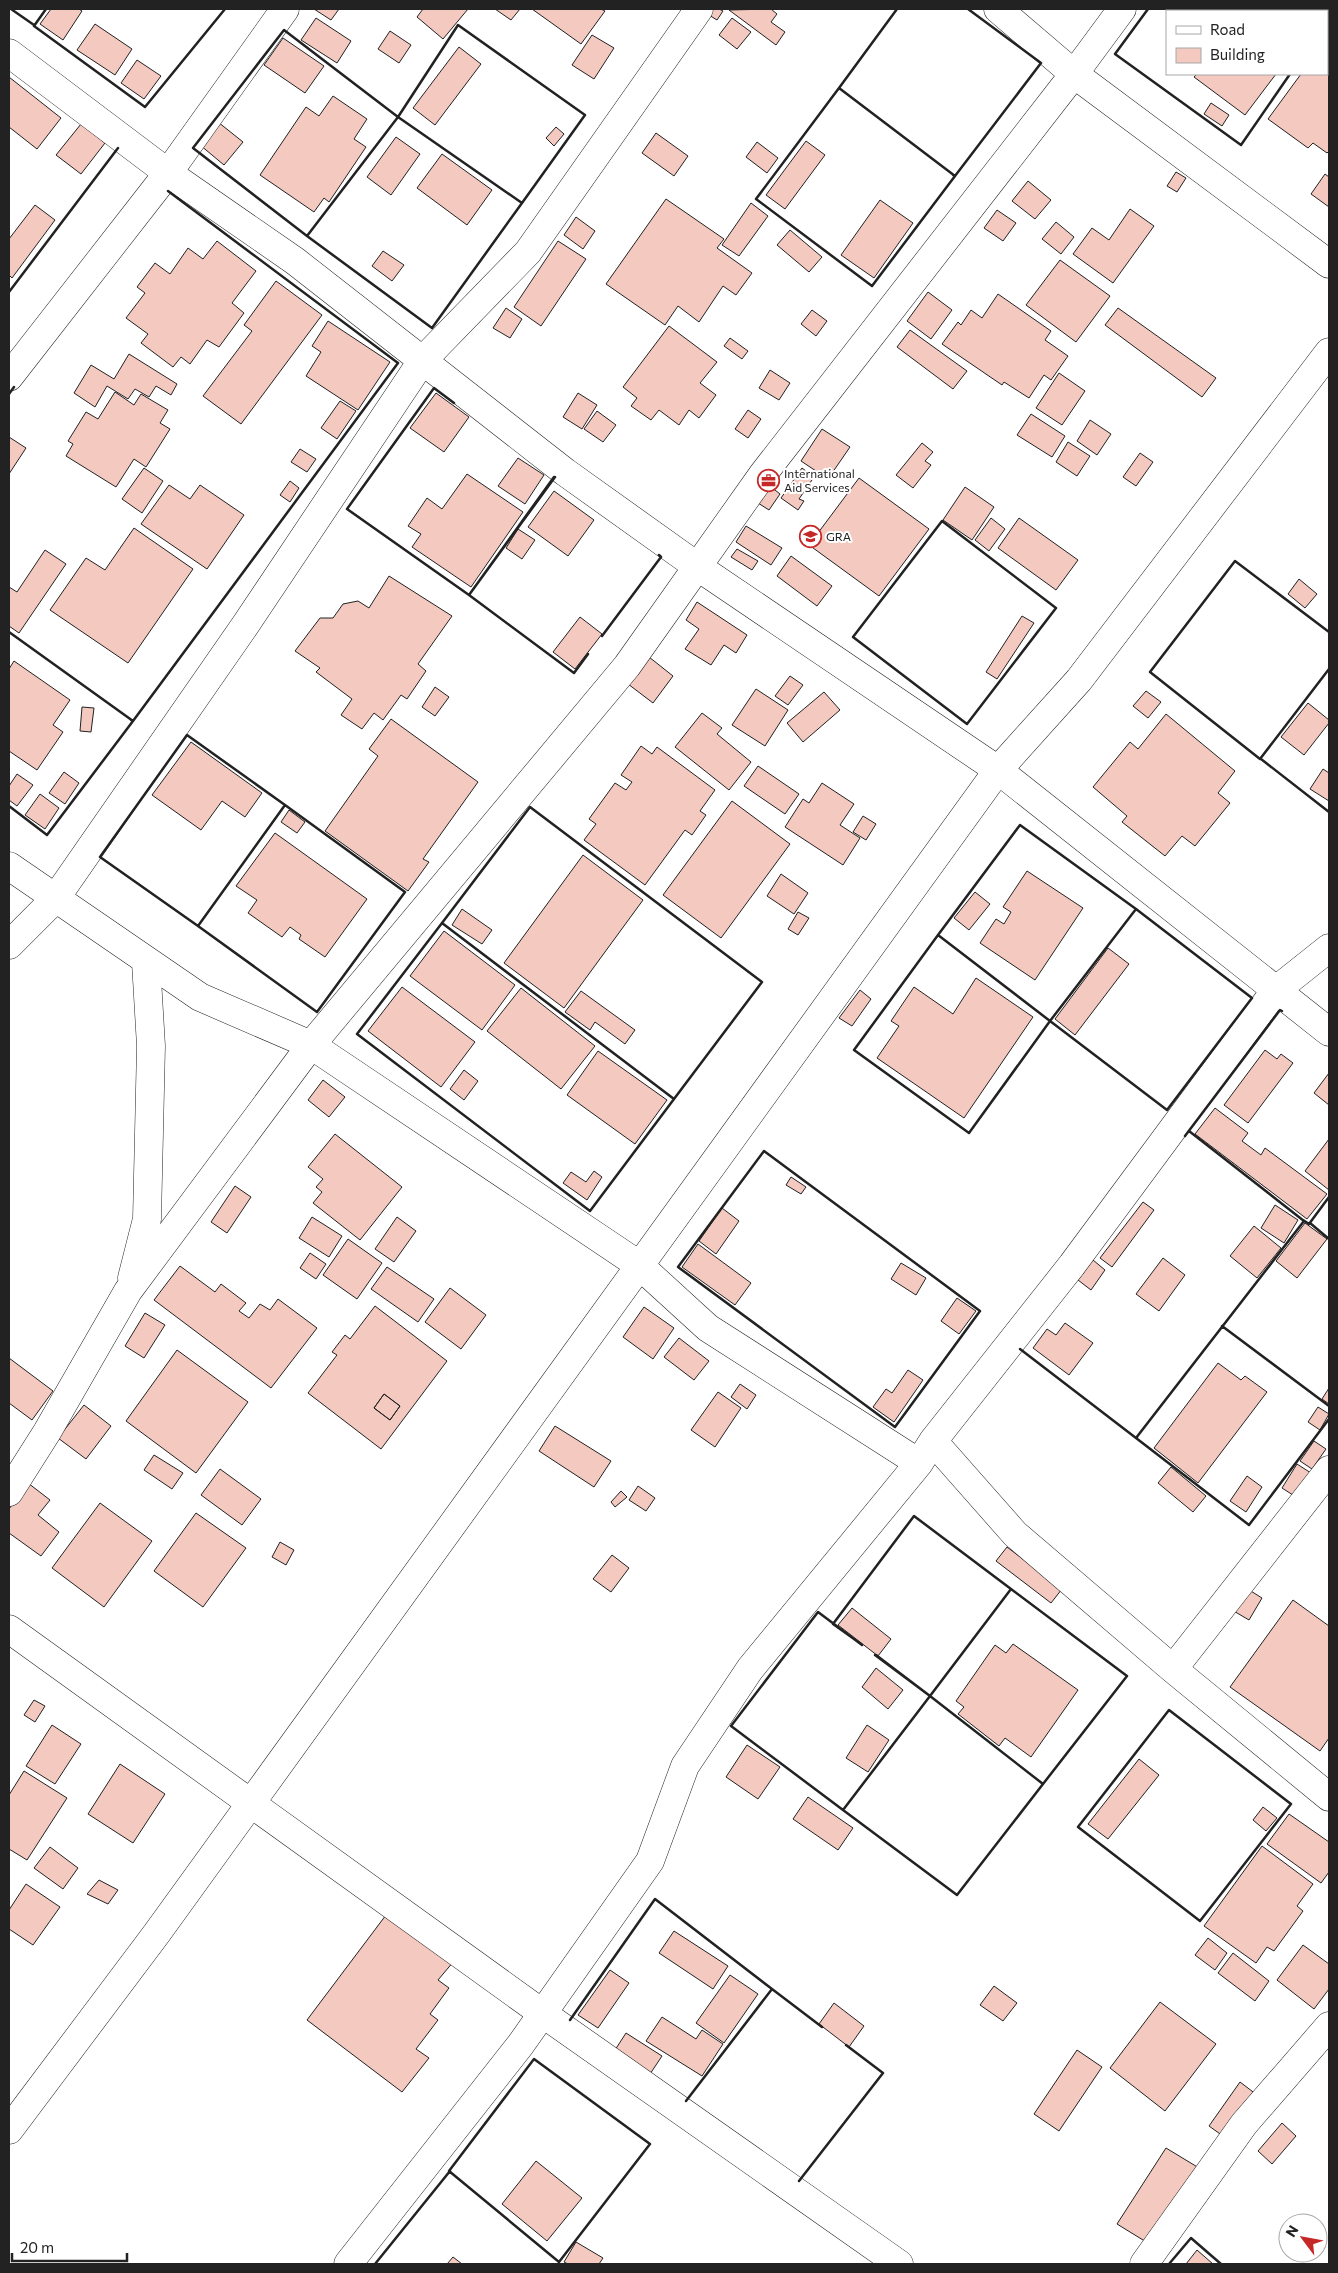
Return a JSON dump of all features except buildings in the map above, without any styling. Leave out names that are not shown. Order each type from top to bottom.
[{"type":"street","points":[[9,377],[168,173],[285,9]]},
{"type":"street","points":[[9,945],[55,899],[246,624],[422,361],[528,252],[698,9]]},
{"type":"street","points":[[998,9],[1074,74],[1329,264]]},
{"type":"street","points":[[9,1492],[47,1432],[128,1291],[311,1045],[627,666],[763,474],[1074,74],[1122,9]]},
{"type":"street","points":[[9,53],[168,173],[295,261],[565,472],[698,566],[998,770],[1329,1032]]},
{"type":"street","points":[[9,2130],[157,1933],[998,770],[1079,680],[1329,352]]},
{"type":"street","points":[[9,866],[146,962],[200,997],[311,1045],[639,1265],[708,1328],[926,1452],[1015,1534],[1173,1669],[1329,1797]]},
{"type":"street","points":[[348,2264],[521,2044],[650,1861],[685,1766],[750,1669],[926,1452],[1072,1265],[1276,991],[1329,948]]},
{"type":"street","points":[[128,1291],[147,1219],[151,1046],[146,962]]},
{"type":"street","points":[[1173,1669],[1329,1470]]},
{"type":"street","points":[[9,1629],[26,1639],[250,1804],[542,2013],[899,2264]]},
{"type":"street","points":[[1144,2264],[1244,2124],[1329,2026]]},
{"type":"wall","points":[[11,9],[34,25]]},
{"type":"wall","points":[[46,9],[34,26],[145,107],[225,9]]},
{"type":"wall","points":[[839,88],[897,9]]},
{"type":"wall","points":[[953,175],[955,176],[1041,63],[968,9]]},
{"type":"wall","points":[[1148,9],[1115,54],[1241,145],[1289,75]]},
{"type":"wall","points":[[458,25],[585,115],[522,203],[398,117],[458,25]]},
{"type":"wall","points":[[284,30],[398,117],[307,236],[193,148],[284,30]]},
{"type":"wall","points":[[839,88],[955,176],[872,286],[756,199],[839,88]]},
{"type":"wall","points":[[398,117],[522,203],[432,328],[307,236],[398,117]]},
{"type":"wall","points":[[9,292],[118,148]]},
{"type":"wall","points":[[9,632],[133,721],[398,363],[168,191]]},
{"type":"wall","points":[[9,394],[14,387]]},
{"type":"wall","points":[[454,403],[434,388],[347,509],[469,595],[574,673],[588,654]]},
{"type":"wall","points":[[469,595],[554,477]]},
{"type":"wall","points":[[469,595],[555,477]]},
{"type":"wall","points":[[942,521],[1056,608],[967,724],[853,637],[942,521]]},
{"type":"wall","points":[[602,636],[661,557],[659,555]]},
{"type":"wall","points":[[1329,632],[1235,561],[1150,672],[1260,759],[1329,669]]},
{"type":"wall","points":[[9,806],[47,835],[133,721],[131,720]]},
{"type":"wall","points":[[187,735],[285,805],[198,926],[100,857],[187,735]]},
{"type":"wall","points":[[1261,759],[1329,812]]},
{"type":"wall","points":[[285,805],[405,892],[317,1012],[198,926],[285,805]]},
{"type":"wall","points":[[530,807],[762,982],[674,1099],[442,923],[530,807]]},
{"type":"wall","points":[[1020,825],[1136,909],[1050,1021],[938,935],[1020,825]]},
{"type":"wall","points":[[1136,909],[1252,998],[1167,1110],[1050,1021],[1136,909]]},
{"type":"wall","points":[[442,923],[674,1099],[590,1211],[357,1034],[442,923]]},
{"type":"wall","points":[[938,935],[1050,1021],[969,1133],[854,1050],[938,935]]},
{"type":"wall","points":[[1185,1136],[1280,1010],[1282,1011]]},
{"type":"wall","points":[[1020,1349],[1136,1438],[1304,1221],[1189,1131]]},
{"type":"wall","points":[[764,1151],[980,1311],[895,1427],[678,1267],[764,1151]]},
{"type":"wall","points":[[1303,1220],[1309,1224],[1329,1197]]},
{"type":"wall","points":[[1310,1223],[1329,1239]]},
{"type":"wall","points":[[1222,1326],[1329,1406]]},
{"type":"wall","points":[[1137,1437],[1249,1525],[1329,1419]]},
{"type":"wall","points":[[833,1624],[914,1516],[1011,1589],[930,1696],[876,1655]]},
{"type":"wall","points":[[1011,1589],[1127,1676],[1043,1784],[930,1696],[1011,1589]]},
{"type":"wall","points":[[862,1645],[818,1612],[731,1726],[843,1810],[930,1696],[875,1655]]},
{"type":"wall","points":[[833,1624],[861,1644]]},
{"type":"wall","points":[[930,1696],[1043,1784],[957,1895],[843,1810],[930,1696]]},
{"type":"wall","points":[[1169,1710],[1291,1804],[1200,1921],[1078,1827],[1169,1710]]},
{"type":"wall","points":[[570,2020],[655,1899],[772,1989],[686,2101]]},
{"type":"wall","points":[[686,2101],[772,1989],[822,2027]]},
{"type":"wall","points":[[799,2181],[883,2073],[846,2045]]},
{"type":"wall","points":[[534,2059],[650,2144],[559,2262],[449,2171],[534,2059]]},
{"type":"wall","points":[[375,2264],[450,2171]]},
{"type":"wall","points":[[1169,2264],[1191,2238],[1221,2264]]},
{"type":"place","name":"International Aid Services","points":[[768,481]]},
{"type":"place","name":"GRA","points":[[810,537]]}]
